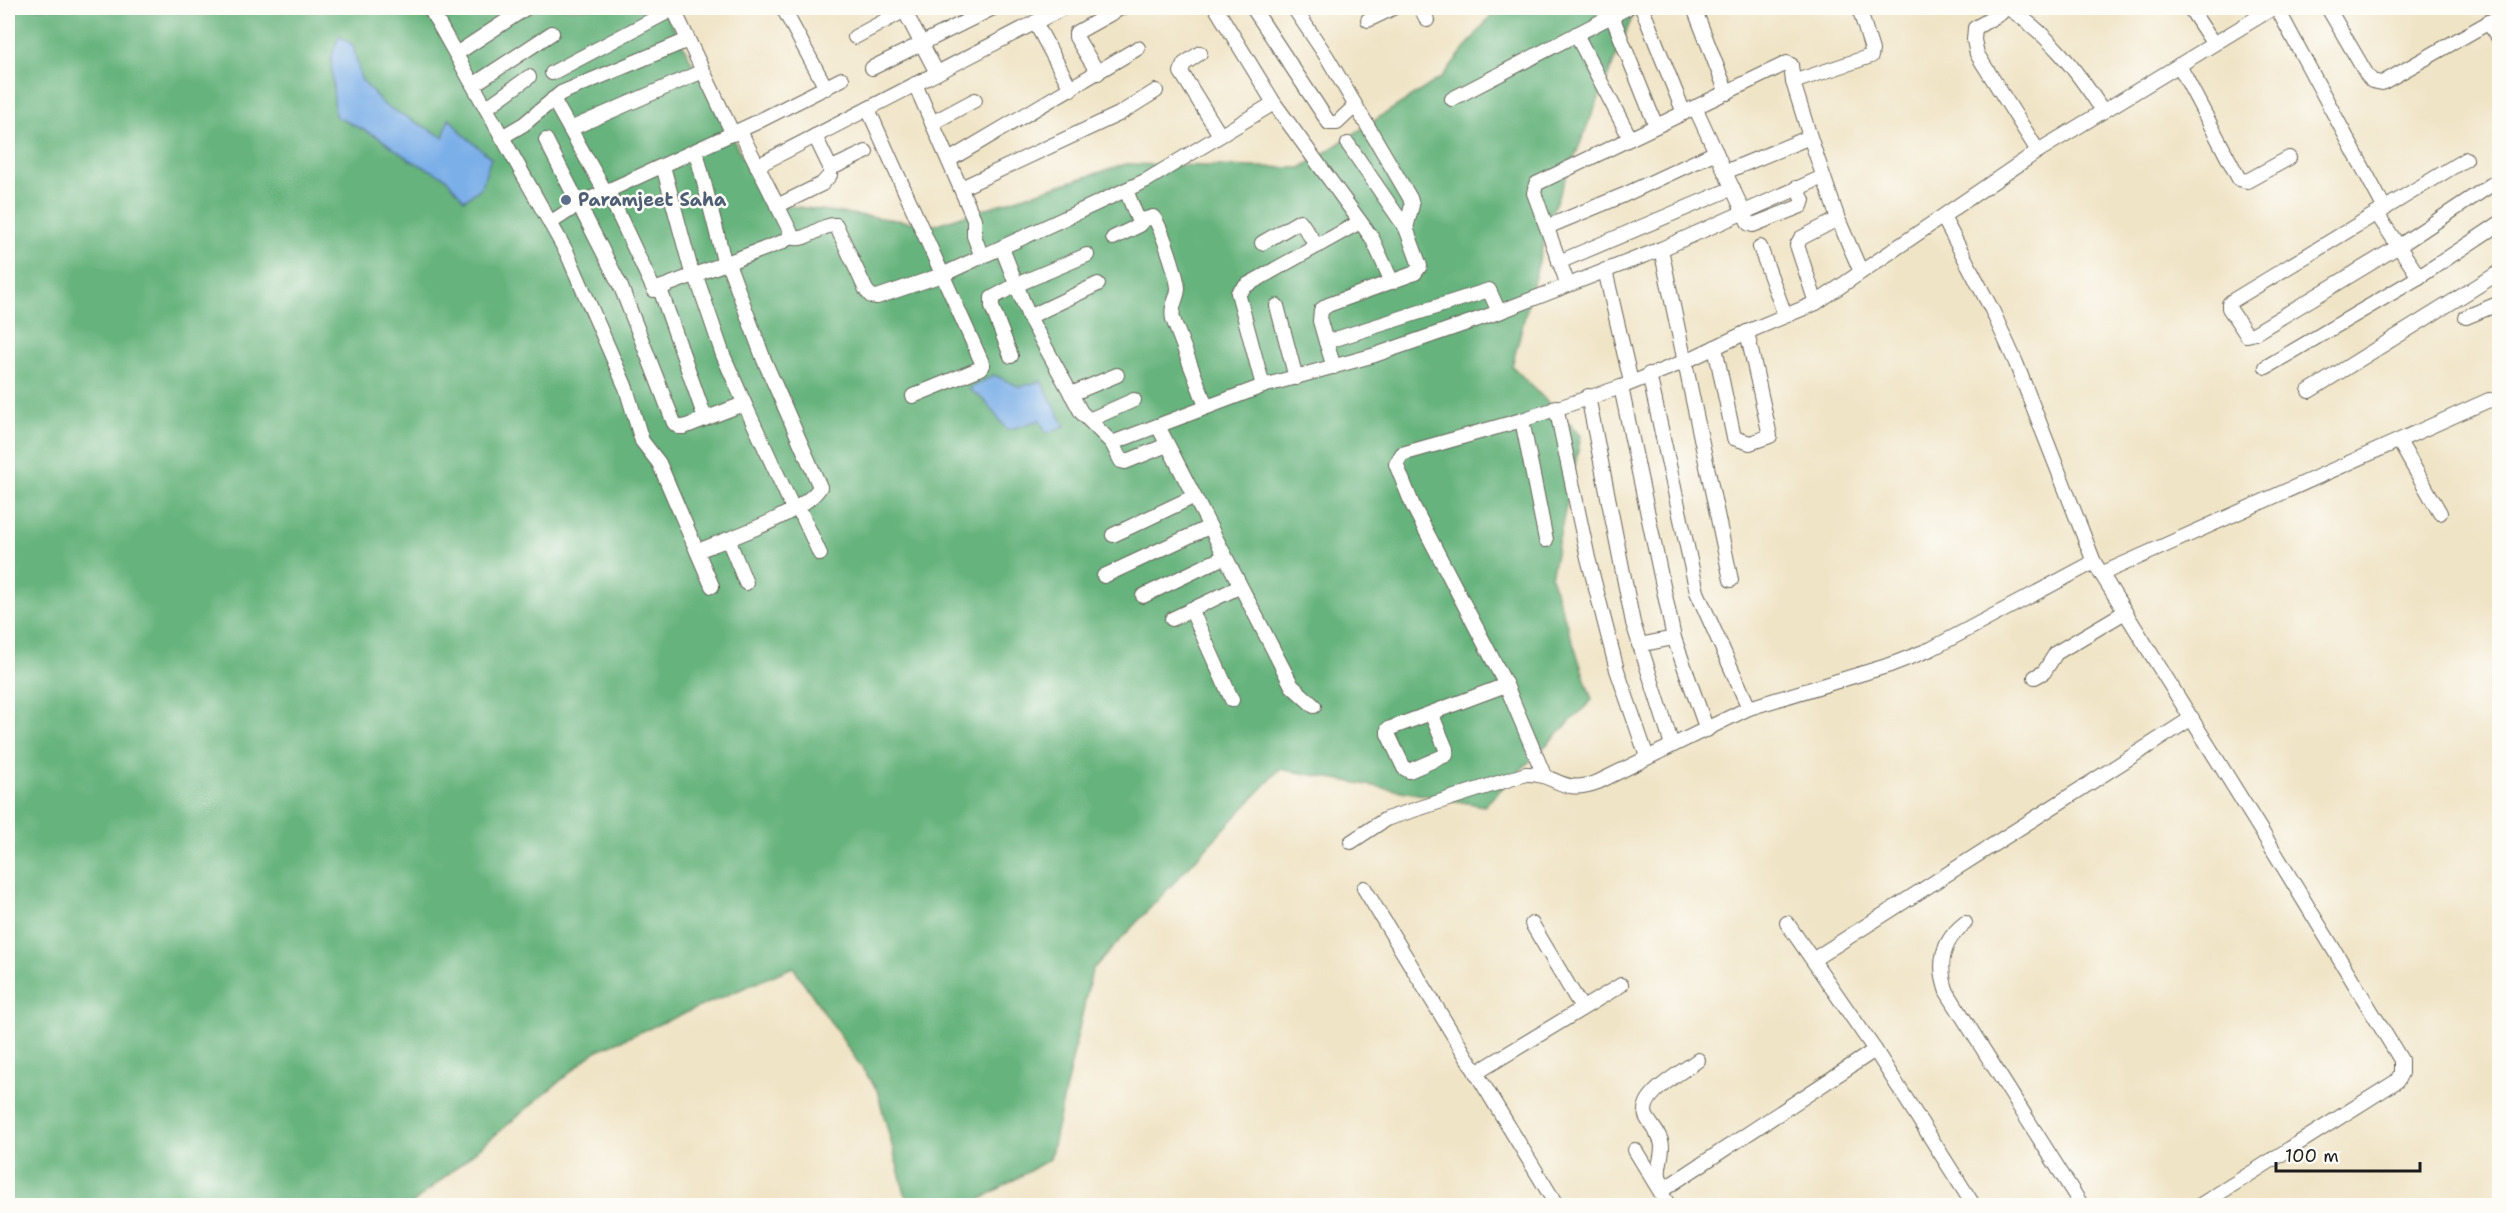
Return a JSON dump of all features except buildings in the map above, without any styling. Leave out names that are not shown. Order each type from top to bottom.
[{"type":"street","points":[[430,8],[567,253],[626,388],[642,441],[658,463],[712,586]]},
{"type":"street","points":[[456,54],[526,8]]},
{"type":"street","points":[[552,73],[673,8],[703,71],[757,166],[791,234],[790,237]]},
{"type":"street","points":[[783,8],[826,88]]},
{"type":"street","points":[[872,68],[993,8]]},
{"type":"street","points":[[757,166],[1063,8]]},
{"type":"street","points":[[1098,73],[1076,33],[1121,8]]},
{"type":"street","points":[[1216,8],[1275,103],[1316,163],[1330,177],[1376,243],[1392,282]]},
{"type":"street","points":[[1253,8],[1329,123],[1336,123],[1355,106]]},
{"type":"street","points":[[1294,8],[1410,198],[1412,205],[1407,230]]},
{"type":"street","points":[[1368,20],[1393,8]]},
{"type":"street","points":[[1452,99],[1627,8]]},
{"type":"street","points":[[1642,8],[1690,110],[1716,152],[1744,212]]},
{"type":"street","points":[[1694,8],[1727,93]]},
{"type":"street","points":[[1793,82],[1871,56],[1872,50],[1859,8]]},
{"type":"street","points":[[2038,151],[1977,54],[1975,28],[2008,8],[2056,48],[2071,64],[2103,111]]},
{"type":"street","points":[[2190,8],[2213,43]]},
{"type":"street","points":[[1544,775],[1506,685],[1413,506],[1396,464],[1402,454],[1522,420],[1626,385],[1816,303],[2038,151],[2213,43],[2275,8],[2399,246],[2419,278]]},
{"type":"street","points":[[2328,8],[2367,75],[2377,83],[2382,83],[2493,19]]},
{"type":"street","points":[[2484,8],[2493,19],[2499,40]]},
{"type":"street","points":[[855,37],[904,9],[937,73]]},
{"type":"street","points":[[1612,16],[1656,126]]},
{"type":"street","points":[[1035,22],[1071,89]]},
{"type":"street","points":[[473,85],[552,33]]},
{"type":"street","points":[[1576,34],[1630,138]]},
{"type":"street","points":[[502,137],[529,120],[553,99],[688,40]]},
{"type":"street","points":[[949,160],[1138,48]]},
{"type":"street","points":[[1200,53],[1184,64],[1181,72],[1220,135]]},
{"type":"street","points":[[1568,285],[1533,186],[1787,63],[1791,64],[1793,82],[1823,177],[1861,273]]},
{"type":"street","points":[[2179,65],[2240,179],[2247,180],[2289,158]]},
{"type":"street","points":[[570,129],[703,71]]},
{"type":"street","points":[[486,108],[529,77]]},
{"type":"street","points":[[550,223],[579,204],[736,132],[842,79]]},
{"type":"street","points":[[915,84],[974,219],[974,236],[982,256]]},
{"type":"street","points":[[961,188],[1119,114],[1156,91]]},
{"type":"street","points":[[553,99],[607,193],[652,289],[655,291],[780,243],[790,237],[800,239],[830,225],[836,225],[866,290],[873,297],[942,275],[1147,180],[1275,103]]},
{"type":"street","points":[[932,123],[975,100]]},
{"type":"street","points":[[868,109],[982,366],[913,396]]},
{"type":"street","points":[[777,206],[822,184],[830,175],[830,167],[814,136]]},
{"type":"street","points":[[1725,172],[1810,137]]},
{"type":"street","points":[[546,140],[621,287],[674,423],[679,427],[684,427],[738,406],[746,407]]},
{"type":"street","points":[[1334,367],[1320,321],[1321,310],[1328,305],[1415,273],[1419,269],[1407,230],[1348,144]]},
{"type":"street","points":[[696,151],[726,264],[764,360],[820,487],[794,508],[764,525],[697,551]]},
{"type":"street","points":[[830,167],[866,152]]},
{"type":"street","points":[[1546,227],[1624,195],[1716,152]]},
{"type":"street","points":[[2466,159],[2232,301],[2229,308],[2250,336],[2399,246],[2499,179]]},
{"type":"street","points":[[663,166],[694,276],[723,355],[794,508],[802,515],[820,554]]},
{"type":"street","points":[[1112,443],[1263,386],[1334,367],[1499,312],[1661,249],[1823,177]]},
{"type":"street","points":[[1559,262],[1732,188]]},
{"type":"street","points":[[1113,238],[1138,227],[1139,221],[1126,189]]},
{"type":"street","points":[[1139,221],[1153,217],[1161,229],[1178,289],[1171,309],[1173,319],[1206,406]]},
{"type":"street","points":[[1943,217],[1992,310],[2016,363],[2098,568],[2398,1054],[2402,1068],[2397,1081],[2199,1206]]},
{"type":"street","points":[[1816,303],[1797,245],[1802,238],[1838,219]]},
{"type":"street","points":[[1262,243],[1300,221],[1317,246]]},
{"type":"street","points":[[1263,386],[1238,293],[1247,285],[1360,222]]},
{"type":"street","points":[[2266,367],[2419,278],[2499,223]]},
{"type":"street","points":[[1760,247],[1785,315]]},
{"type":"street","points":[[1002,248],[1029,317],[1071,394],[1089,420],[1112,443],[1121,461],[1125,462],[1167,445]]},
{"type":"street","points":[[1661,249],[1731,580]]},
{"type":"street","points":[[1011,356],[991,302],[994,296],[1087,255]]},
{"type":"street","points":[[1605,270],[1674,638],[1707,730]]},
{"type":"street","points":[[2309,391],[2499,272]]},
{"type":"street","points":[[1029,317],[1098,284]]},
{"type":"street","points":[[660,289],[705,418]]},
{"type":"street","points":[[1326,342],[1489,290],[1499,312]]},
{"type":"street","points":[[2466,317],[2499,303]]},
{"type":"street","points":[[1277,306],[1296,378]]},
{"type":"street","points":[[1715,347],[1734,438],[1740,442],[1750,443],[1770,436],[1747,332]]},
{"type":"street","points":[[1649,374],[1697,592],[1749,708]]},
{"type":"street","points":[[1071,394],[1117,375]]},
{"type":"street","points":[[1588,396],[1639,645],[1672,745]]},
{"type":"street","points":[[1089,420],[1134,400]]},
{"type":"street","points":[[1351,842],[1386,819],[1526,774],[1544,775],[1568,787],[1586,787],[1749,708],[1890,665],[1931,649],[2098,568],[2399,441],[2488,400],[2499,402]]},
{"type":"street","points":[[1556,407],[1588,558],[1617,670],[1647,757]]},
{"type":"street","points":[[1522,420],[1546,540]]},
{"type":"street","points":[[1158,426],[1292,686],[1314,706]]},
{"type":"street","points":[[2399,441],[2440,513]]},
{"type":"street","points":[[1113,535],[1193,497]]},
{"type":"street","points":[[1104,576],[1209,527]]},
{"type":"street","points":[[728,539],[746,583]]},
{"type":"street","points":[[1143,596],[1224,557]]},
{"type":"street","points":[[1172,619],[1239,586]]},
{"type":"street","points":[[1191,609],[1232,700]]},
{"type":"street","points":[[2035,677],[2044,672],[2056,653],[2125,612]]},
{"type":"street","points":[[1639,645],[1674,638]]},
{"type":"street","points":[[1431,713],[1446,748],[1446,754],[1409,771],[1404,768],[1388,734],[1389,729],[1431,713],[1506,685]]},
{"type":"street","points":[[1814,959],[2192,718]]},
{"type":"street","points":[[1364,888],[1557,1206]]},
{"type":"street","points":[[1787,923],[1875,1050],[1974,1206]]},
{"type":"street","points":[[1965,923],[1951,934],[1945,945],[1943,975],[1947,992],[2082,1206]]},
{"type":"street","points":[[1532,924],[1582,1008]]},
{"type":"street","points":[[1476,1073],[1621,985]]},
{"type":"street","points":[[1663,1189],[1875,1050]]},
{"type":"street","points":[[1670,1206],[1659,1177],[1661,1143],[1647,1118],[1644,1106],[1651,1094],[1698,1060]]},
{"type":"street","points":[[1635,1150],[1663,1189]]},
{"type":"green space","points":[[8,8],[663,8],[767,203],[934,225],[1126,164],[1301,168],[1442,77],[1497,8],[1636,8],[1551,214],[1512,366],[1581,436],[1551,577],[1592,700],[1484,806],[1280,769],[1092,970],[1050,1159],[971,1205],[908,1205],[877,1090],[793,967],[596,1051],[411,1205],[8,1205]]},
{"type":"water","points":[[339,36],[353,45],[361,79],[384,105],[443,137],[449,118],[464,135],[491,158],[481,188],[464,200],[445,177],[410,160],[378,137],[335,116],[331,58]]},
{"type":"water","points":[[994,375],[1020,387],[1041,381],[1065,426],[1046,433],[1040,420],[1007,430],[985,401],[969,389]]},
{"type":"place","name":"Paramjeet Saha","points":[[566,200]]}]
